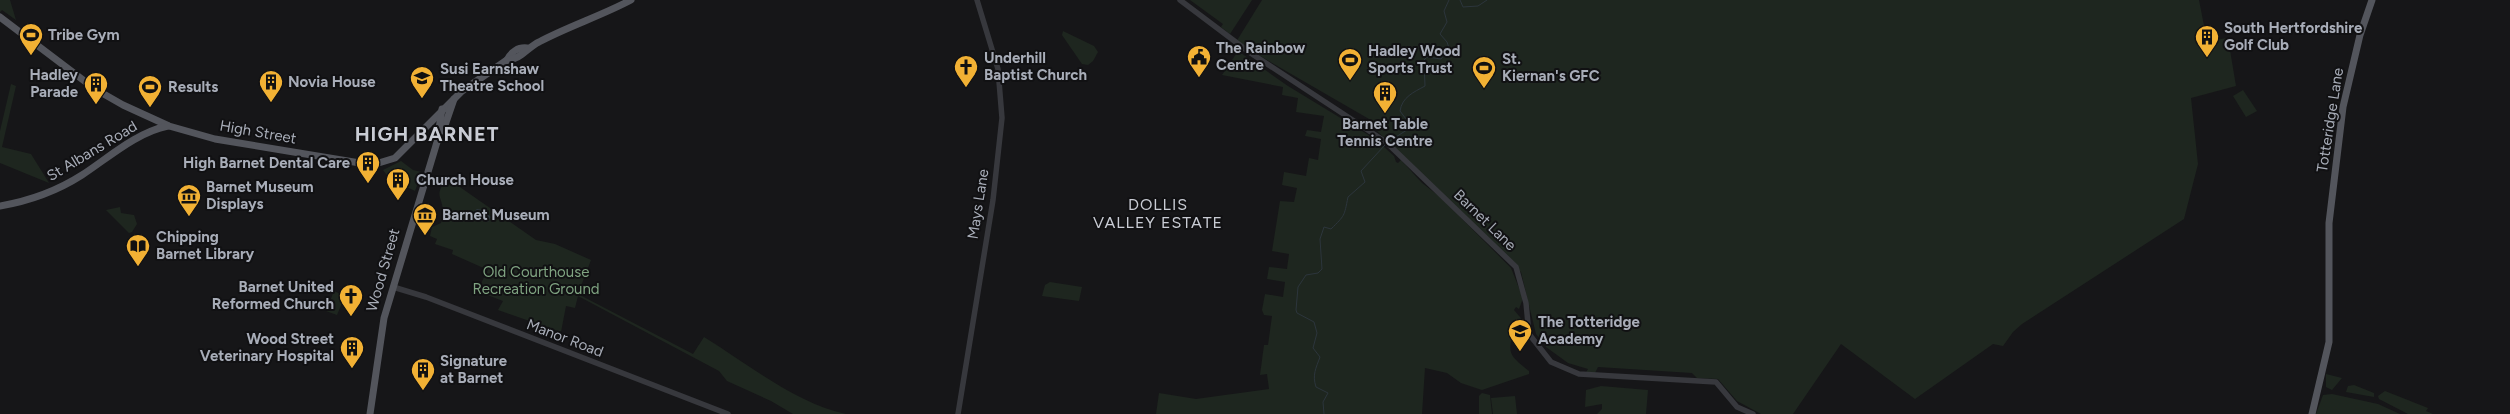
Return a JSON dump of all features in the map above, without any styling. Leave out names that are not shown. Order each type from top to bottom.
[{"type":"main road","name":"High Street","points":[[0,17],[92,87],[123,105],[169,126],[215,139],[372,165],[395,158],[426,127],[440,116],[469,85],[506,60],[514,59],[524,53],[527,48],[631,0]]},
{"type":"main road","name":"Totteridge Lane","points":[[2312,414],[2330,328],[2328,248],[2330,202],[2343,107],[2360,35],[2372,0]]},
{"type":"main road","name":"Wood Street","points":[[370,414],[380,335],[442,127],[440,116],[454,99]]},
{"type":"main road","points":[[440,116],[442,127]]},
{"type":"main road","points":[[148,117],[150,124],[148,133]]},
{"type":"main road","points":[[157,120],[157,128]]},
{"type":"main road","name":"St Albans Road","points":[[0,206],[23,202],[57,189],[148,133],[157,128],[169,126]]},
{"type":"main road","points":[[426,127],[434,131],[438,138]]},
{"type":"street","name":"Mays Lane","points":[[958,414],[993,200],[1002,118],[998,69],[977,0]]},
{"type":"street","name":"Barnet Lane","points":[[1180,0],[1248,52],[1388,143],[1516,267],[1526,303],[1529,334],[1551,362],[1579,374],[1716,382],[1737,407],[1753,414]]},
{"type":"street","name":"Manor Road","points":[[393,287],[426,297],[728,414]]},
{"type":"green space","points":[[0,0],[10,0],[16,20],[2,10],[0,12]]},
{"type":"green space","points":[[1190,0],[1252,0],[1230,34],[1221,27],[1223,24]]},
{"type":"green space","points":[[1262,0],[2199,0],[2207,41],[2228,38],[2236,86],[2191,98],[2198,164],[2184,219],[2022,324],[2013,332],[2003,346],[1993,344],[1915,399],[1841,344],[1793,414],[1761,414],[1737,401],[1718,379],[1697,378],[1692,373],[1598,367],[1593,377],[1584,376],[1588,369],[1568,363],[1546,347],[1536,334],[1521,272],[1370,124],[1369,119],[1236,42]]},
{"type":"green space","points":[[1063,31],[1094,46],[1098,52],[1093,61],[1088,65],[1082,64],[1062,35]]},
{"type":"green space","points":[[1238,51],[1288,86],[1375,139],[1394,156],[1396,162],[1398,163],[1401,160],[1422,183],[1439,196],[1511,268],[1523,298],[1519,309],[1516,307],[1514,310],[1525,323],[1523,326],[1515,324],[1510,347],[1513,356],[1529,371],[1529,374],[1482,390],[1461,383],[1447,373],[1425,368],[1422,414],[1156,414],[1159,393],[1196,399],[1269,389],[1267,374],[1260,375],[1264,345],[1268,345],[1272,316],[1264,315],[1262,310],[1265,294],[1283,297],[1285,282],[1267,279],[1269,267],[1287,269],[1289,254],[1272,251],[1280,201],[1294,202],[1297,188],[1282,185],[1284,172],[1306,176],[1309,158],[1318,160],[1321,139],[1305,136],[1307,130],[1321,132],[1324,116],[1296,112],[1298,98],[1282,95],[1283,87],[1222,75]]},
{"type":"green space","points":[[11,84],[16,86],[2,147],[31,154],[49,183],[0,163],[0,131]]},
{"type":"green space","points":[[2243,90],[2257,111],[2246,117],[2233,96]]},
{"type":"green space","points":[[401,161],[413,170],[422,172],[415,191],[390,179],[383,170]]},
{"type":"green space","name":"Old Courthouse Recreation Ground","points":[[446,181],[457,185],[536,240],[555,244],[591,260],[578,294],[693,354],[704,337],[790,392],[827,409],[846,414],[793,414],[771,401],[727,381],[719,371],[578,296],[575,308],[566,306],[561,332],[498,310],[503,301],[477,291],[488,270],[452,254],[453,250],[435,244],[437,239],[430,236],[432,227],[441,223],[443,217],[440,189]]},
{"type":"green space","points":[[120,207],[121,213],[134,215],[137,224],[132,232],[129,233],[106,210]]},
{"type":"green space","points":[[1050,282],[1082,287],[1079,301],[1042,296],[1045,285]]},
{"type":"green space","points":[[334,291],[345,296],[337,315],[326,311]]},
{"type":"green space","points":[[2326,374],[2342,378],[2332,390],[2326,387]]},
{"type":"green space","points":[[2354,385],[2374,393],[2374,397],[2346,392],[2348,386]]},
{"type":"green space","points":[[1601,386],[1648,390],[1646,414],[1597,414],[1602,409],[1602,404],[1585,407],[1586,390]]},
{"type":"green space","points":[[2385,391],[2428,408],[2426,411],[2433,414],[2408,414],[2379,399],[2378,396]]},
{"type":"green space","points":[[1482,393],[1490,395],[1492,414],[1479,414],[1479,396]]},
{"type":"green space","points":[[2332,394],[2378,404],[2400,414],[2316,414],[2323,395]]},
{"type":"green space","points":[[1515,396],[1517,414],[1493,414],[1491,398]]},
{"type":"shaded area","points":[[477,209],[483,210],[491,217],[488,222],[478,220],[472,213]]},
{"type":"waterway","points":[[1388,142],[1410,128],[1409,123],[1400,111],[1401,106],[1413,93],[1425,86],[1424,60],[1427,57],[1441,59],[1449,48],[1447,42],[1440,34],[1447,22],[1444,11],[1449,0]]},
{"type":"waterway","points":[[1460,0],[1463,7],[1478,6],[1487,0]]},
{"type":"waterway","points":[[1324,414],[1323,402],[1328,393],[1316,387],[1314,379],[1320,357],[1313,348],[1317,333],[1314,322],[1297,313],[1298,287],[1306,275],[1318,273],[1322,269],[1320,239],[1324,227],[1331,229],[1341,218],[1345,212],[1348,197],[1365,182],[1361,171],[1385,145]]},
{"type":"place","name":"Tribe Gym","points":[[31,56]]},
{"type":"place","name":"South Hertfordshire Golf Club","points":[[2207,58]]},
{"type":"place","name":"The Rainbow Centre","points":[[1199,78]]},
{"type":"place","name":"Hadley Wood Sports Trust","points":[[1350,81]]},
{"type":"place","name":"Underhill Baptist Church","points":[[966,88]]},
{"type":"place","name":"St. Kiernan's GFC","points":[[1484,89]]},
{"type":"place","name":"Susi Earnshaw Theatre School","points":[[422,99]]},
{"type":"place","name":"Novia House","points":[[271,103]]},
{"type":"place","name":"Hadley Parade","points":[[96,105]]},
{"type":"place","name":"Results","points":[[150,108]]},
{"type":"place","name":"Barnet Table Tennis Centre","points":[[1385,114]]},
{"type":"place","name":"High Barnet Dental Care","points":[[368,184]]},
{"type":"place","name":"Church House","points":[[398,201]]},
{"type":"place","name":"Barnet Museum Displays","points":[[189,217]]},
{"type":"place","name":"Barnet Museum","points":[[425,236]]},
{"type":"place","name":"Chipping Barnet Library","points":[[138,267]]},
{"type":"place","name":"Barnet United Reformed Church","points":[[351,317]]},
{"type":"place","name":"The Totteridge Academy","points":[[1520,352]]},
{"type":"place","name":"Wood Street Veterinary Hospital","points":[[352,369]]},
{"type":"place","name":"Signature at Barnet","points":[[423,391]]},
{"type":"district","name":"HIGH BARNET","points":[[427,134]]},
{"type":"district","name":"DOLLIS VALLEY ESTATE","points":[[1158,213]]}]
